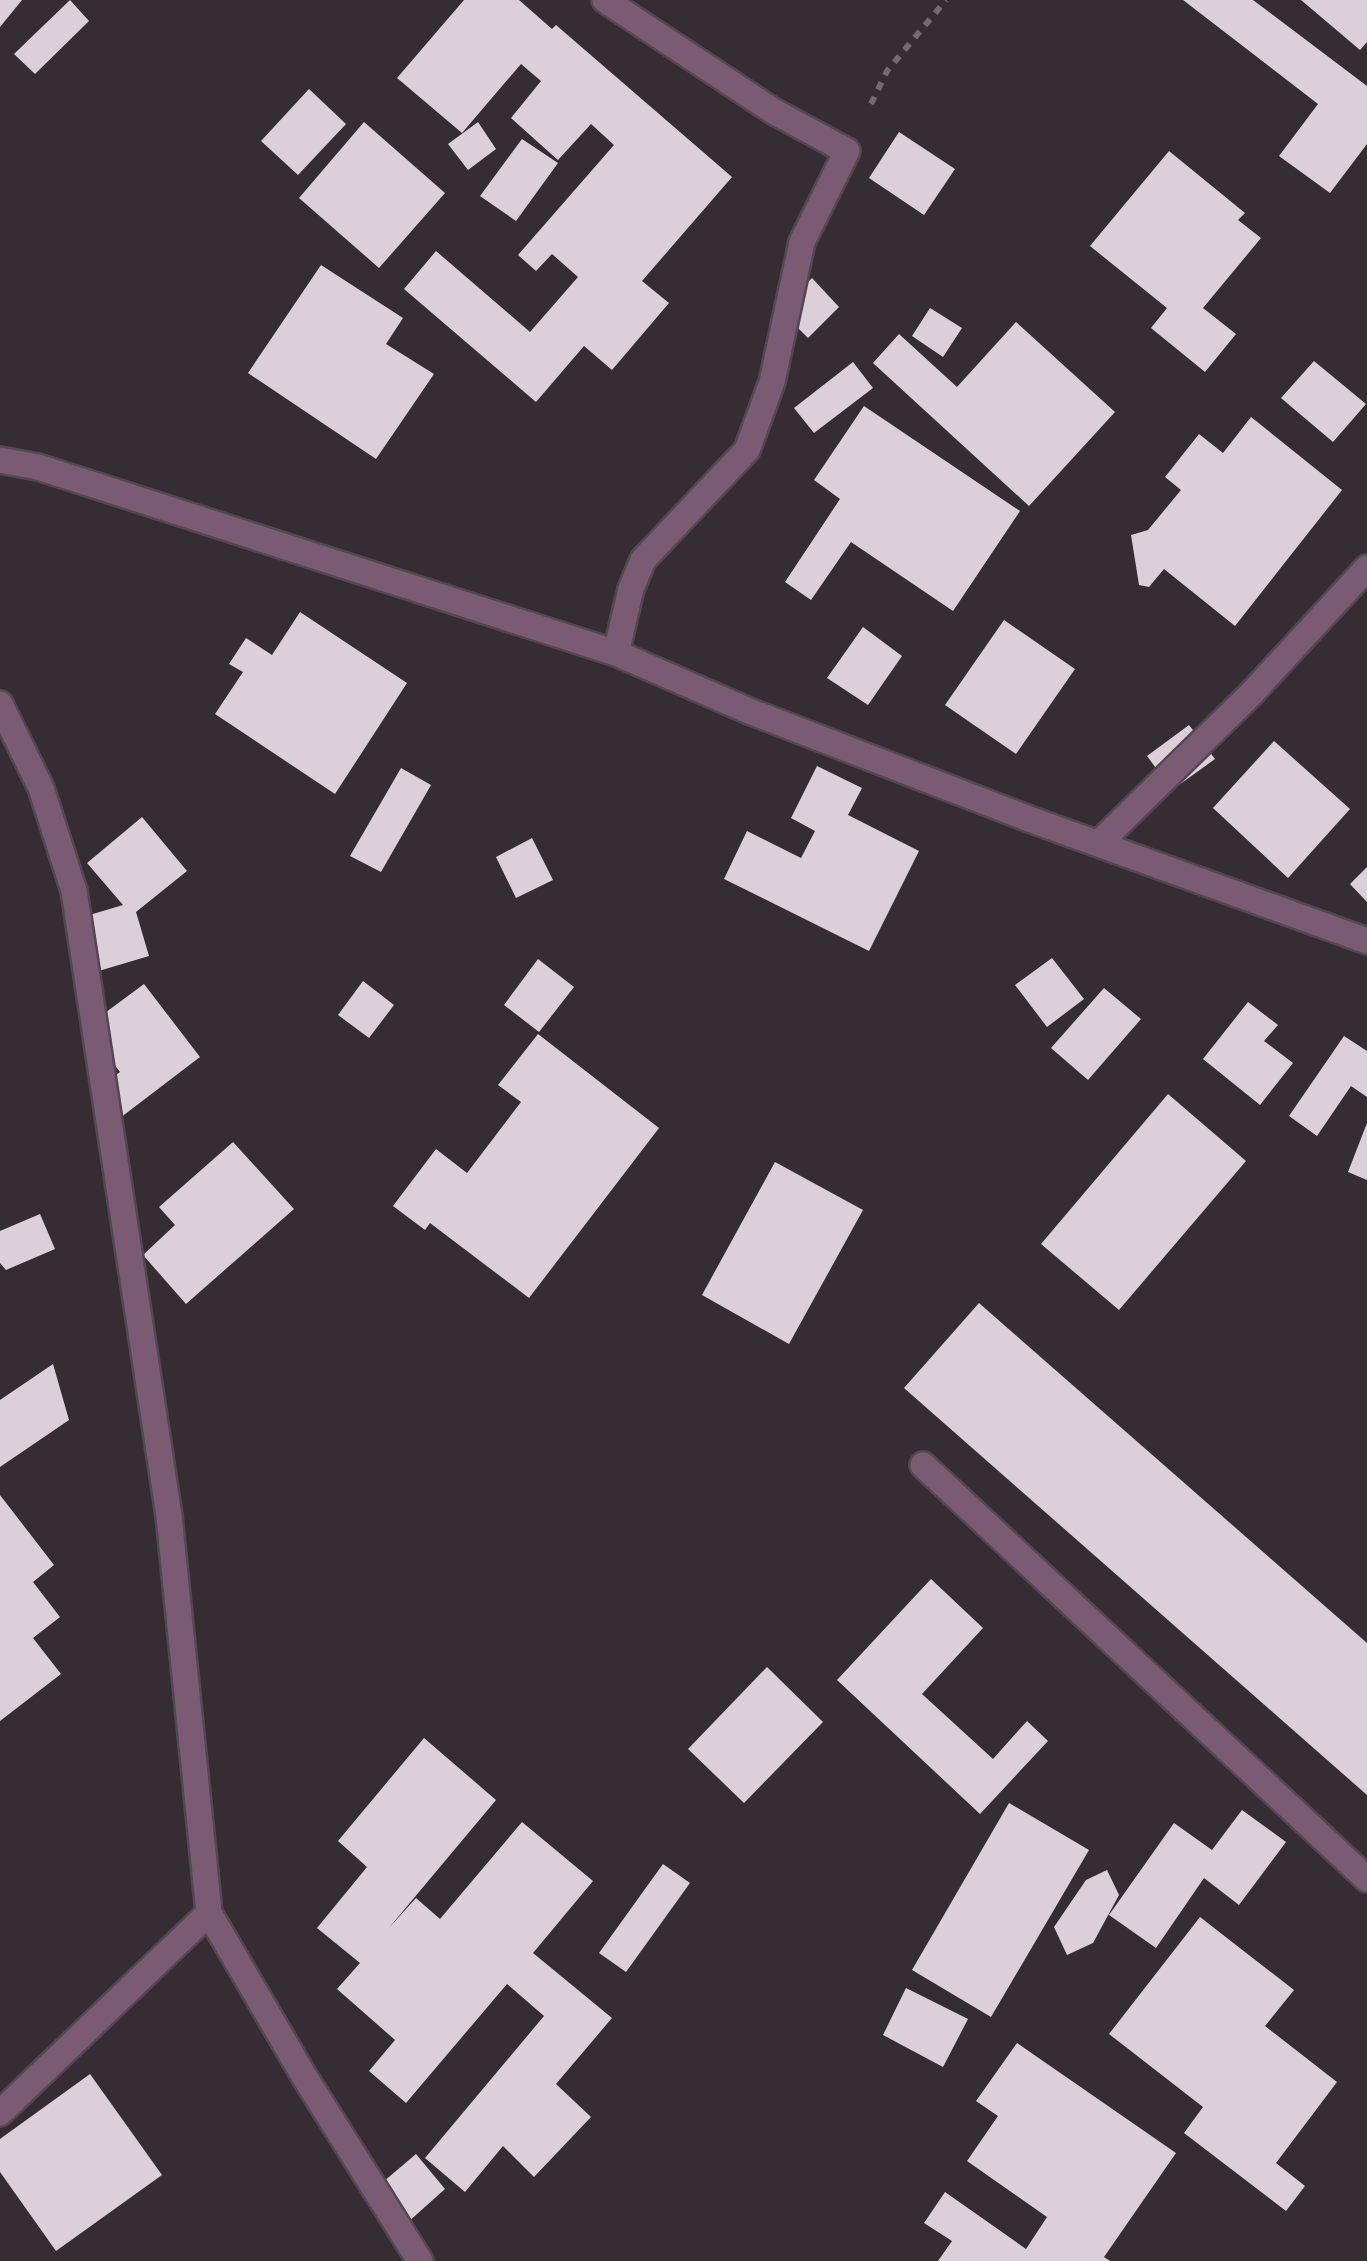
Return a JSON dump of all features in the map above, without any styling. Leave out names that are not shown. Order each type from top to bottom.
[{"type":"street","points":[[605,0],[773,111],[847,152],[802,242],[772,382],[747,450],[643,560],[631,589],[616,653]]},
{"type":"street","points":[[0,460],[38,466],[616,653],[749,711],[1367,941]]},
{"type":"street","points":[[1099,843],[1251,694],[1367,568]]},
{"type":"street","points":[[0,704],[42,788],[74,891],[170,1516],[209,1913],[304,2076],[420,2261]]},
{"type":"street","points":[[923,1465],[1367,1879]]},
{"type":"street","points":[[0,2112],[209,1913]]},
{"type":"path","points":[[847,152],[888,71],[946,0]]},
{"type":"building","points":[[0,0],[22,0],[0,27]]},
{"type":"building","points":[[70,0],[89,21],[35,74],[14,54]]},
{"type":"building","points":[[464,0],[519,0],[552,29],[556,25],[732,177],[642,281],[669,303],[612,370],[584,346],[536,402],[404,289],[436,251],[530,332],[578,277],[552,254],[536,271],[518,255],[614,145],[591,124],[558,160],[511,118],[541,81],[521,64],[462,133],[397,78]]},
{"type":"building","points":[[1183,0],[1253,0],[1367,86],[1367,144],[1330,193],[1279,156],[1318,104]]},
{"type":"building","points":[[1301,0],[1367,0],[1367,42],[1360,50]]},
{"type":"building","points":[[309,89],[346,124],[298,175],[261,141]]},
{"type":"building","points":[[364,122],[445,193],[379,268],[299,198]]},
{"type":"building","points":[[478,122],[496,149],[468,170],[448,144]]},
{"type":"building","points":[[899,132],[955,169],[924,215],[869,178]]},
{"type":"building","points":[[522,139],[558,163],[516,221],[480,196]]},
{"type":"building","points":[[1169,151],[1245,213],[1238,220],[1261,238],[1203,308],[1236,334],[1205,372],[1151,328],[1167,308],[1090,246]]},
{"type":"building","points":[[321,265],[403,318],[386,344],[434,374],[376,459],[248,373]]},
{"type":"building","points":[[812,278],[839,307],[808,338],[780,310]]},
{"type":"building","points":[[930,308],[962,328],[943,357],[912,336]]},
{"type":"building","points":[[1016,322],[1115,412],[1029,506],[873,363],[899,334],[957,387]]},
{"type":"building","points":[[1314,361],[1366,404],[1333,442],[1281,398]]},
{"type":"building","points":[[853,362],[873,388],[814,433],[794,408]]},
{"type":"building","points":[[864,406],[1020,511],[953,611],[851,542],[811,600],[785,582],[840,499],[814,480]]},
{"type":"building","points":[[1251,417],[1342,490],[1235,626],[1164,569],[1149,587],[1139,585],[1131,535],[1148,530],[1181,490],[1165,477],[1199,434],[1223,453]]},
{"type":"building","points":[[300,612],[407,683],[335,794],[215,714],[243,672],[229,664],[246,638],[272,655]]},
{"type":"building","points":[[1004,620],[1075,669],[1016,754],[945,705]]},
{"type":"building","points":[[863,627],[902,656],[868,705],[827,678]]},
{"type":"building","points":[[1189,725],[1215,759],[1172,790],[1147,756]]},
{"type":"building","points":[[1274,741],[1350,809],[1288,878],[1213,808]]},
{"type":"building","points":[[817,766],[862,788],[848,815],[919,851],[869,951],[724,879],[747,831],[801,858],[815,831],[791,818]]},
{"type":"building","points":[[401,768],[431,785],[381,872],[350,856]]},
{"type":"building","points":[[142,817],[187,871],[136,912],[149,956],[92,973],[76,919],[123,905],[87,863]]},
{"type":"building","points":[[532,838],[553,880],[516,898],[496,857]]},
{"type":"building","points":[[1367,867],[1367,902],[1350,884]]},
{"type":"building","points":[[1052,958],[1084,999],[1047,1027],[1015,985]]},
{"type":"building","points":[[538,959],[574,987],[539,1032],[504,1005]]},
{"type":"building","points":[[363,981],[394,1005],[369,1038],[338,1015]]},
{"type":"building","points":[[144,984],[200,1057],[120,1118],[97,1089],[120,1072],[86,1027]]},
{"type":"building","points":[[1104,988],[1141,1019],[1088,1080],[1051,1048]]},
{"type":"building","points":[[1248,1002],[1278,1025],[1264,1041],[1293,1063],[1260,1105],[1203,1059]]},
{"type":"building","points":[[538,1034],[659,1128],[529,1298],[430,1223],[425,1230],[393,1206],[436,1149],[467,1173],[521,1102],[498,1085]]},
{"type":"building","points":[[1344,1036],[1367,1051],[1367,1097],[1351,1086],[1317,1136],[1289,1116]]},
{"type":"building","points":[[1168,1094],[1246,1161],[1119,1310],[1041,1244]]},
{"type":"building","points":[[1367,1123],[1367,1180],[1348,1172]]},
{"type":"building","points":[[233,1142],[294,1209],[186,1304],[143,1255],[175,1225],[159,1207]]},
{"type":"building","points":[[775,1162],[863,1210],[789,1344],[702,1295]]},
{"type":"building","points":[[40,1214],[55,1249],[6,1270],[0,1263],[0,1231]]},
{"type":"building","points":[[979,1303],[1367,1643],[1367,1795],[904,1388]]},
{"type":"building","points":[[53,1364],[69,1420],[0,1467],[0,1400]]},
{"type":"building","points":[[0,1495],[54,1565],[33,1582],[60,1617],[33,1638],[61,1674],[0,1721]]},
{"type":"building","points":[[931,1579],[983,1628],[922,1694],[993,1759],[1027,1721],[1048,1741],[980,1814],[837,1680]]},
{"type":"building","points":[[767,1667],[823,1722],[744,1803],[688,1749]]},
{"type":"building","points":[[424,1738],[496,1800],[388,1929],[416,1898],[440,1919],[522,1822],[593,1881],[533,1953],[612,2018],[556,2084],[591,2117],[534,2177],[503,2146],[465,2192],[425,2158],[544,2016],[507,1984],[406,2103],[369,2071],[395,2040],[337,1989],[360,1963],[317,1928],[367,1867],[338,1841]]},
{"type":"building","points":[[1009,1803],[1089,1850],[991,2017],[912,1970]]},
{"type":"building","points":[[1242,1810],[1286,1842],[1239,1905],[1204,1878],[1156,1948],[1109,1915],[1174,1823],[1212,1850]]},
{"type":"building","points":[[663,1864],[690,1883],[626,1972],[599,1953]]},
{"type":"building","points":[[1107,1870],[1119,1895],[1093,1943],[1067,1955],[1054,1927],[1086,1880]]},
{"type":"building","points":[[1200,1917],[1294,1990],[1265,2026],[1337,2082],[1276,2163],[1305,2186],[1286,2211],[1184,2133],[1203,2107],[1109,2034]]},
{"type":"building","points":[[906,1988],[968,2019],[943,2067],[883,2035]]},
{"type":"building","points":[[1017,2043],[1176,2153],[1104,2257],[1110,2261],[938,2261],[952,2241],[924,2223],[945,2192],[1026,2249],[1047,2217],[967,2161],[998,2116],[976,2101]]},
{"type":"building","points":[[90,2074],[162,2175],[56,2251],[0,2172],[0,2139]]},
{"type":"building","points":[[416,2154],[445,2189],[407,2223],[376,2188]]}]
